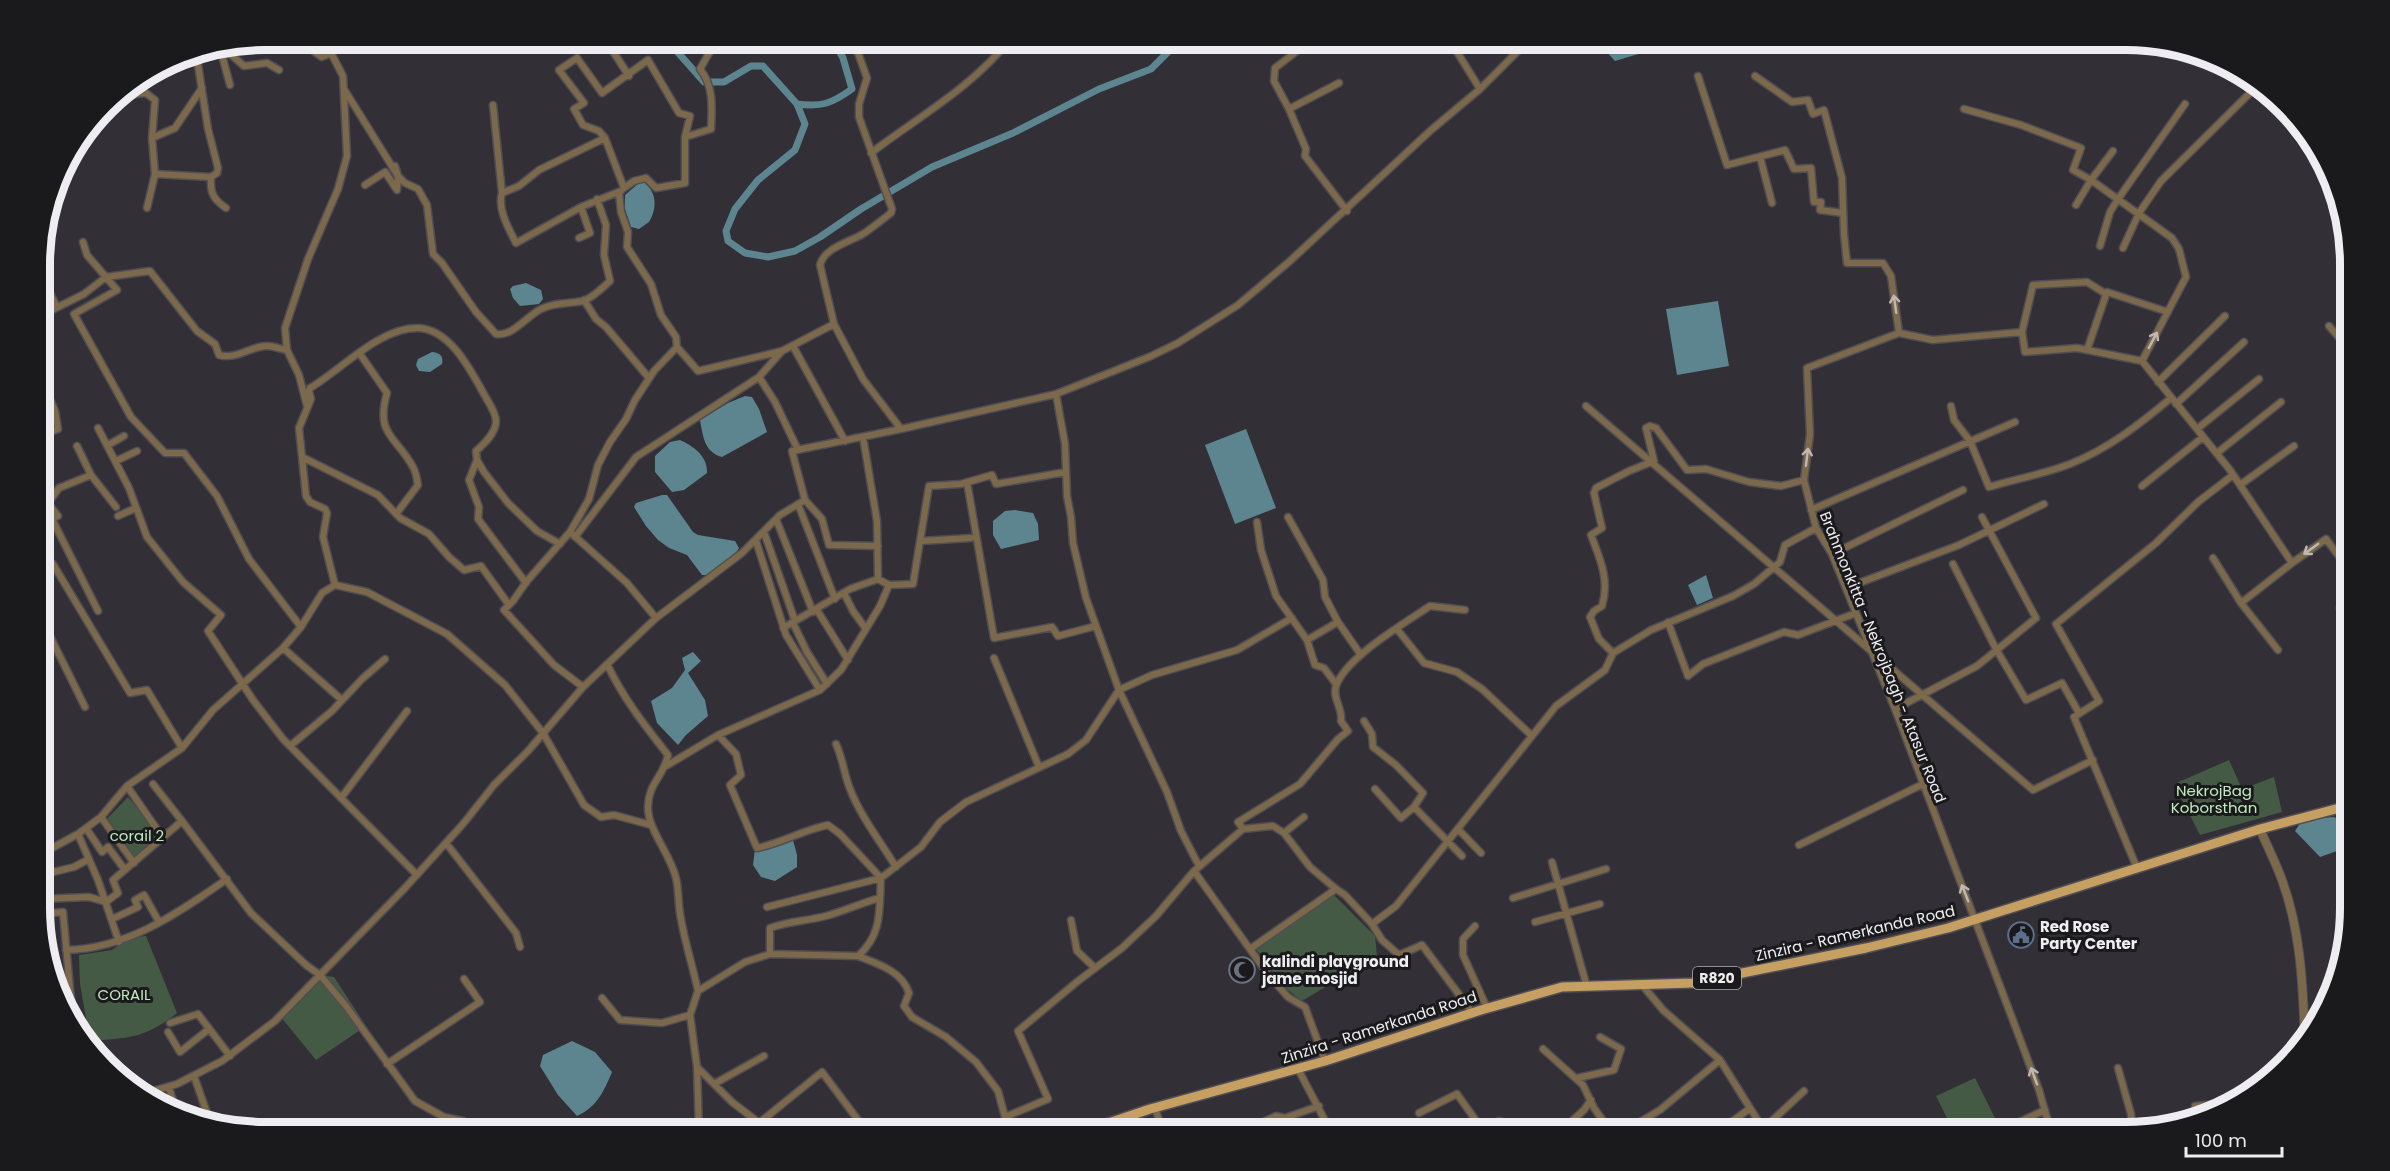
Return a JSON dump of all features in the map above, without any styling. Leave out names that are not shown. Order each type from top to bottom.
[{"type":"main road","name":"Zinzira - Ramerkanda Road","points":[[1112,1122],[1325,1061],[1472,1012],[1562,987],[1693,983],[1866,948],[1975,920],[2260,829],[2340,807]]},
{"type":"street","points":[[307,406],[299,375],[287,350],[285,328],[308,259],[338,189],[347,156],[344,76],[331,53],[322,57],[312,50]]},
{"type":"street","points":[[612,50],[629,76]]},
{"type":"street","points":[[685,137],[711,129],[713,102],[707,78],[700,69],[711,50]]},
{"type":"street","points":[[857,50],[867,78],[859,104],[859,117],[892,209],[891,213],[863,233],[829,252],[820,265],[834,324],[863,379],[901,429]]},
{"type":"street","points":[[871,153],[906,126],[949,98],[1001,50]]},
{"type":"street","points":[[1456,50],[1480,89]]},
{"type":"street","points":[[878,546],[829,545],[822,519],[805,500],[792,451],[1056,394],[1178,343],[1228,311],[1290,261],[1347,211],[1430,131],[1480,89],[1519,50]]},
{"type":"street","points":[[1297,51],[1275,68],[1274,81],[1306,148],[1305,156],[1347,211]]},
{"type":"street","points":[[229,53],[244,66],[267,63],[279,70]]},
{"type":"street","points":[[221,54],[230,85]]},
{"type":"street","points":[[493,105],[502,194],[500,200],[507,225],[516,243],[597,199],[621,191],[634,181],[646,178],[656,188],[685,183],[685,137],[690,116],[679,113],[648,60],[629,76],[602,93],[577,58],[559,70],[584,103],[574,109],[583,125],[599,131],[605,138],[621,191],[621,212],[628,232],[627,247],[651,285],[661,315],[676,337],[677,347],[698,371],[782,351],[834,324]]},
{"type":"street","points":[[155,174],[211,177],[217,173],[218,168],[208,129],[197,60]]},
{"type":"street","points":[[1755,75],[1792,102],[1808,100],[1813,114],[1824,111],[1842,178],[1847,263],[1883,263],[1891,276],[1899,333],[1933,340],[2022,332]]},
{"type":"street","points":[[1698,76],[1727,165],[1785,150],[1794,169],[1811,168],[1814,202],[1821,202],[1820,210],[1843,213]]},
{"type":"street","points":[[1289,109],[1339,82]]},
{"type":"street","points":[[152,138],[175,128],[202,87]]},
{"type":"street","points":[[344,89],[398,176],[405,183],[418,189],[427,205],[433,254],[442,263],[476,312],[496,334],[507,334],[528,316],[548,305],[584,300],[596,294],[610,281],[604,255],[606,225],[597,199]]},
{"type":"street","points":[[2123,248],[2139,213],[2161,181],[2252,91]]},
{"type":"street","points":[[133,94],[146,93],[152,96],[156,105],[152,138],[155,174],[147,208]]},
{"type":"street","points":[[2100,246],[2110,212],[2185,104]]},
{"type":"street","points":[[1964,109],[2021,125],[2081,148],[2073,170],[2091,180],[2172,238],[2179,249],[2186,278],[2142,361]]},
{"type":"street","points":[[502,194],[519,186],[539,170],[605,138]]},
{"type":"street","points":[[2076,205],[2113,151]]},
{"type":"street","points":[[1760,157],[1772,203]]},
{"type":"street","points":[[365,185],[385,172],[397,190],[398,176],[395,166]]},
{"type":"street","points":[[211,177],[210,191],[216,201],[226,208]]},
{"type":"street","points":[[579,238],[590,233],[581,207]]},
{"type":"street","points":[[83,242],[87,255],[117,290],[74,314],[104,370],[131,417],[165,453],[184,453],[217,496],[249,559],[301,627]]},
{"type":"street","points":[[50,311],[84,294],[106,277],[150,271],[197,330],[215,344],[219,355],[225,357],[266,346],[287,350]]},
{"type":"street","points":[[2168,312],[2106,292],[2106,294],[2087,282],[2033,285],[2022,332],[2025,352],[2077,348],[2142,361],[2233,474],[2292,563]]},
{"type":"street","points":[[50,293],[57,307]]},
{"type":"street","points":[[2087,350],[2106,294]]},
{"type":"street","points":[[584,300],[596,320],[606,327],[649,378]]},
{"type":"street","points":[[2158,382],[2225,315]]},
{"type":"street","points":[[2329,326],[2340,339]]},
{"type":"street","points":[[335,585],[323,537],[327,513],[325,509],[310,502],[306,496],[304,458],[299,428],[311,399],[309,391],[310,388],[383,338],[408,329],[430,329],[464,359],[493,411],[496,422],[488,441],[476,451],[477,460],[519,515],[537,531],[560,544]]},
{"type":"street","name":"Brahmonkitta - Nekrojbagh - Atasur Road","points":[[1899,333],[1807,368],[1810,434],[1804,480],[1816,528],[1832,554],[1895,709],[2048,1122]]},
{"type":"street","points":[[1951,406],[1954,420],[1970,441],[1989,487],[2068,465],[2084,458],[2138,426],[2174,401],[2244,342]]},
{"type":"street","points":[[793,346],[845,441]]},
{"type":"street","points":[[573,534],[589,499],[598,465],[649,378],[677,347]]},
{"type":"street","points":[[583,687],[554,665],[504,610],[560,544],[573,534],[636,457],[759,377],[782,351]]},
{"type":"street","points":[[360,354],[387,393],[383,408],[386,432],[413,467],[418,485],[396,514]]},
{"type":"street","points":[[759,377],[775,402],[798,450]]},
{"type":"street","points":[[2197,429],[2259,379]]},
{"type":"street","points":[[1056,394],[1065,444],[1067,496],[1077,568],[1119,690],[1167,792],[1197,869],[1251,949],[1288,997],[1305,1007],[1325,1061]]},
{"type":"street","points":[[50,399],[58,429],[50,432]]},
{"type":"street","points":[[2217,453],[2281,402]]},
{"type":"street","points":[[1586,406],[2033,790],[2093,760]]},
{"type":"street","points":[[1811,510],[2015,422]]},
{"type":"street","points":[[1612,653],[1599,639],[1590,617],[1602,606],[1605,595],[1603,565],[1591,535],[1602,528],[1594,493],[1596,488],[1617,476],[1654,461],[1646,428],[1650,426],[1656,428],[1687,470],[1706,469],[1749,482],[1781,486],[1804,480]]},
{"type":"street","points":[[98,428],[116,461],[147,537],[183,582],[221,615],[208,631],[242,683],[290,746],[417,875]]},
{"type":"street","points":[[108,445],[124,436]]},
{"type":"street","points":[[863,437],[877,521],[878,579]]},
{"type":"street","points":[[2142,486],[2203,437]]},
{"type":"street","points":[[77,446],[91,475],[116,507]]},
{"type":"street","points":[[2240,485],[2294,446]]},
{"type":"street","points":[[116,461],[137,452]]},
{"type":"street","points":[[304,458],[378,495],[396,514],[429,534],[464,570],[481,566],[509,605]]},
{"type":"street","points":[[477,460],[469,480],[479,507],[478,519],[526,583]]},
{"type":"street","points":[[783,628],[844,593],[878,579],[890,585],[913,584],[929,486],[968,482],[992,475],[996,484],[1066,472]]},
{"type":"street","points":[[2137,868],[2073,717],[2100,701],[2056,624],[2156,543],[2198,502],[2233,474]]},
{"type":"street","points":[[50,500],[59,488],[91,475]]},
{"type":"street","points":[[968,482],[994,639],[1052,627],[1058,636],[1096,626]]},
{"type":"street","points":[[1832,554],[1963,490]]},
{"type":"street","points":[[154,1091],[194,1076],[230,1056],[275,1021],[417,875],[494,785],[528,752],[583,687],[656,618],[756,541],[776,519],[805,500]]},
{"type":"street","points":[[798,504],[835,599]]},
{"type":"street","points":[[1846,588],[1989,531],[2044,504]]},
{"type":"street","points":[[50,506],[58,516],[52,519],[98,611]]},
{"type":"street","points":[[118,516],[136,508]]},
{"type":"street","points":[[1288,517],[1323,580],[1325,597],[1338,622],[1361,655]]},
{"type":"street","points":[[1895,709],[1977,666],[2036,618],[1982,517]]},
{"type":"street","points":[[776,519],[815,611],[848,660]]},
{"type":"street","points":[[1257,522],[1261,550],[1276,596],[1307,640],[1315,665],[1324,668],[1336,684]]},
{"type":"street","points":[[1372,924],[1396,906],[1556,706],[1605,670],[1612,653],[1668,622],[1733,596],[1754,584],[1780,562],[1785,545],[1816,528]]},
{"type":"street","points":[[764,532],[794,622],[807,652],[827,684]]},
{"type":"street","points":[[573,534],[627,583],[656,618]]},
{"type":"street","points":[[921,541],[971,538]]},
{"type":"street","points":[[2241,603],[2325,539],[2340,558]]},
{"type":"street","points":[[756,541],[783,628],[820,690]]},
{"type":"street","points":[[2212,558],[2241,603],[2278,650]]},
{"type":"street","points":[[50,565],[53,564],[130,693],[147,690],[182,748]]},
{"type":"street","points":[[1953,564],[1996,649],[2026,700],[2062,683],[2079,713]]},
{"type":"street","points":[[50,849],[78,834],[101,817],[127,786],[182,748],[213,710],[283,648],[301,627],[322,593],[335,585],[367,592],[447,634],[505,685],[543,734],[584,805],[601,817],[614,815],[651,825]]},
{"type":"street","points":[[666,766],[718,735],[820,690],[848,660],[890,585]]},
{"type":"street","points":[[844,593],[866,629]]},
{"type":"street","points":[[1243,830],[1238,822],[1300,783],[1338,739],[1348,731],[1341,721],[1342,713],[1334,696],[1336,684],[1354,660],[1430,606],[1465,610]]},
{"type":"street","points":[[1668,622],[1688,675],[1703,664],[1784,632],[1798,635],[1856,613]]},
{"type":"street","points":[[767,907],[881,878],[921,847],[940,822],[966,802],[1068,754],[1086,740],[1119,690],[1152,675],[1237,650],[1292,618]]},
{"type":"street","points":[[1307,640],[1338,622]]},
{"type":"street","points":[[1397,629],[1424,663],[1456,672],[1482,689],[1532,736]]},
{"type":"street","points":[[50,636],[85,707]]},
{"type":"street","points":[[283,648],[342,700]]},
{"type":"street","points":[[994,658],[1039,767]]},
{"type":"street","points":[[290,746],[385,659]]},
{"type":"street","points":[[608,664],[632,710],[668,755],[665,770],[651,787],[648,807],[651,825],[667,853],[676,879],[681,921],[699,991],[690,1015],[697,1067],[699,1122]]},
{"type":"street","points":[[341,798],[407,711]]},
{"type":"street","points":[[1364,721],[1372,734],[1373,747],[1396,765],[1423,793],[1414,807],[1401,818],[1375,789]]},
{"type":"street","points":[[718,735],[736,754],[741,775],[730,786],[757,848],[777,844],[806,830],[828,825],[840,834],[881,878],[878,921],[871,944],[858,956]]},
{"type":"street","points":[[836,744],[841,754],[844,774],[858,808],[896,867]]},
{"type":"street","points":[[153,784],[227,879],[250,914],[320,975],[346,1006],[415,1101],[444,1117],[464,1122]]},
{"type":"street","points":[[1799,845],[1923,784]]},
{"type":"street","points":[[127,786],[163,838]]},
{"type":"street","points":[[1414,807],[1462,856]]},
{"type":"street","points":[[101,817],[134,863]]},
{"type":"street","points":[[1284,833],[1304,817]]},
{"type":"street","points":[[106,902],[118,893],[113,880],[182,821]]},
{"type":"street","points":[[1005,1118],[1048,1099],[1018,1031],[1122,948],[1155,916],[1197,869],[1243,830],[1273,826],[1284,833],[1310,867],[1345,895],[1372,924],[1382,940],[1399,955],[1422,945],[1472,1012]]},
{"type":"street","points":[[86,828],[102,852],[108,847],[124,870]]},
{"type":"street","points":[[1458,829],[1481,853]]},
{"type":"street","points":[[2260,829],[2282,880],[2293,920],[2300,960],[2304,1026]]},
{"type":"street","points":[[78,834],[120,942]]},
{"type":"street","points":[[446,843],[516,933],[520,947]]},
{"type":"street","points":[[50,873],[74,867],[89,859]]},
{"type":"street","points":[[1552,862],[1587,987]]},
{"type":"street","points":[[1513,898],[1606,869]]},
{"type":"street","points":[[66,950],[86,950],[120,942],[159,922],[227,879]]},
{"type":"street","points":[[1251,949],[1336,890]]},
{"type":"street","points":[[112,920],[138,907],[135,900],[144,895],[159,922]]},
{"type":"street","points":[[50,898],[89,897],[106,902]]},
{"type":"street","points":[[770,954],[770,928],[826,916],[880,898]]},
{"type":"street","points":[[1535,922],[1600,904]]},
{"type":"street","points":[[50,913],[63,912],[71,999]]},
{"type":"street","points":[[1071,920],[1077,951],[1095,968]]},
{"type":"street","points":[[1475,926],[1463,939],[1463,955],[1487,1008]]},
{"type":"street","points":[[699,991],[745,962],[770,954],[858,956],[890,969],[906,984],[909,993],[904,1006],[912,1017],[946,1037],[976,1062],[998,1091],[1007,1122]]},
{"type":"street","points":[[387,1064],[480,1002],[464,979]]},
{"type":"street","points":[[1643,986],[1670,1016],[1720,1060],[1758,1122]]},
{"type":"street","points":[[602,998],[620,1020],[662,1023],[690,1015]]},
{"type":"street","points":[[170,1023],[198,1014],[230,1056]]},
{"type":"street","points":[[168,1032],[180,1052],[209,1029]]},
{"type":"street","points":[[1576,1078],[1614,1070],[1621,1049],[1600,1037]]},
{"type":"street","points":[[1543,1049],[1583,1085],[1604,1122]]},
{"type":"street","points":[[714,1084],[764,1056]]},
{"type":"street","points":[[1640,1122],[1660,1110],[1720,1060]]},
{"type":"street","points":[[697,1067],[758,1122]]},
{"type":"street","points":[[2118,1068],[2131,1122]]},
{"type":"street","points":[[1298,1069],[1326,1122]]},
{"type":"street","points":[[760,1122],[822,1072],[860,1122]]},
{"type":"street","points":[[194,1076],[207,1114]]},
{"type":"street","points":[[169,1087],[173,1101]]},
{"type":"street","points":[[1773,1122],[1804,1091]]},
{"type":"street","points":[[1419,1113],[1457,1094],[1477,1122]]},
{"type":"street","points":[[1571,1122],[1592,1100]]},
{"type":"street","points":[[2195,1106],[2209,1105]]},
{"type":"street","points":[[1262,1122],[1276,1116],[1285,1118],[1319,1106]]},
{"type":"street","points":[[1155,1108],[1160,1122]]},
{"type":"street","points":[[1731,1122],[1749,1109]]},
{"type":"street","points":[[2019,1122],[2045,1110]]},
{"type":"street","points":[[444,1117],[447,1122]]},
{"type":"green space","name":"NekrojBag Koborsthan","points":[[2229,760],[2242,789],[2274,777],[2282,812],[2200,835],[2174,784]]},
{"type":"green space","name":"corail 2","points":[[128,797],[163,838],[134,863],[104,822]]},
{"type":"green space","points":[[1333,894],[1375,936],[1377,956],[1302,1001],[1283,986],[1256,949]]},
{"type":"green space","name":"CORAIL","points":[[146,936],[177,1013],[156,1028],[146,1032],[116,1039],[96,1041],[88,1029],[80,984],[79,955],[112,950],[128,938]]},
{"type":"green space","points":[[320,975],[334,977],[366,1026],[316,1060],[280,1016]]},
{"type":"green space","points":[[1975,1078],[1997,1122],[1949,1122],[1936,1096]]},
{"type":"water","points":[[1605,50],[1646,50],[1645,52],[1615,61]]},
{"type":"water","points":[[639,183],[645,183],[649,187],[654,201],[649,222],[639,229],[631,227],[625,209],[625,195]]},
{"type":"water","points":[[526,283],[541,290],[543,299],[539,304],[520,306],[513,298],[510,289]]},
{"type":"water","points":[[1718,301],[1729,366],[1677,375],[1666,309]]},
{"type":"water","points":[[432,352],[440,355],[442,364],[430,372],[419,371],[416,365],[418,359]]},
{"type":"water","points":[[745,396],[752,397],[767,432],[722,457],[716,455],[705,443],[700,420],[728,403]]},
{"type":"water","points":[[1246,429],[1276,508],[1235,524],[1205,445]]},
{"type":"water","points":[[680,440],[690,445],[702,457],[707,473],[684,490],[672,492],[655,472],[655,456],[670,442]]},
{"type":"water","points":[[667,495],[693,532],[698,535],[735,541],[739,548],[733,557],[708,575],[702,575],[687,555],[669,548],[658,540],[634,507],[636,503]]},
{"type":"water","points":[[1005,511],[1033,513],[1038,524],[1039,540],[1001,549],[993,535],[993,521]]},
{"type":"water","points":[[1706,575],[1713,598],[1697,605],[1688,585]]},
{"type":"water","points":[[693,652],[701,661],[688,673],[705,700],[708,716],[678,745],[657,723],[651,701],[672,688],[685,670],[682,658]]},
{"type":"water","points":[[2335,817],[2340,826],[2340,850],[2320,857],[2295,831],[2303,819]]},
{"type":"water","points":[[783,837],[793,840],[797,867],[775,881],[761,877],[753,865],[755,849]]},
{"type":"water","points":[[572,1041],[595,1052],[612,1072],[595,1103],[577,1116],[558,1095],[540,1066],[543,1055]]},
{"type":"waterway","points":[[676,50],[704,82],[724,82],[751,66],[763,66],[797,104],[813,105],[832,101],[852,89],[839,50]]},
{"type":"waterway","points":[[797,104],[805,124],[795,150],[758,180],[735,209],[726,231],[728,241],[745,253],[768,257],[795,251],[932,167],[1013,133],[1099,89],[1151,69],[1170,50]]},
{"type":"place","name":"Red Rose Party Center","points":[[2021,935]]},
{"type":"place","name":"kalindi playground jame mosjid","points":[[1242,970]]}]
